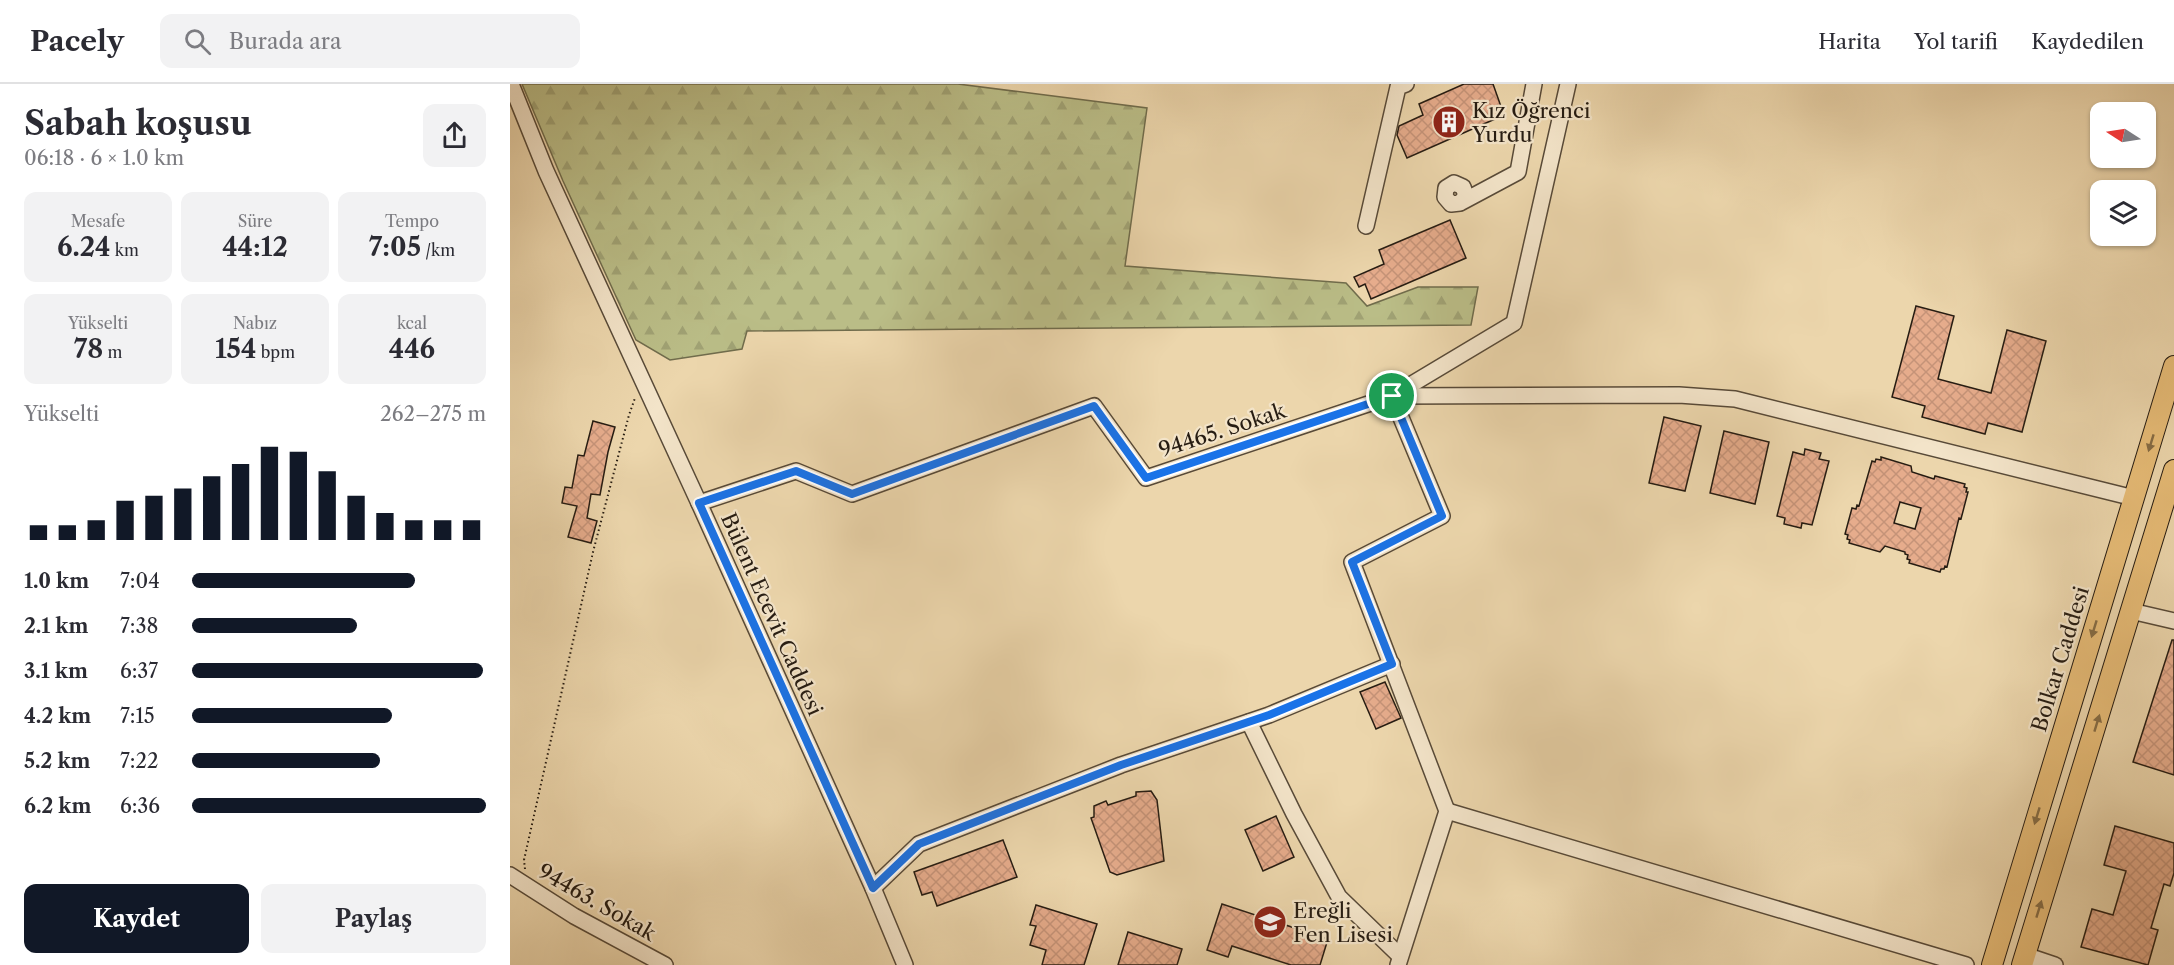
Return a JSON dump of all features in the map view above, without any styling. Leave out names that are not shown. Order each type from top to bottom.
[{"type":"main road","name":"Bolkar Caddesi","points":[[1992,965],[2174,366]]},
{"type":"main road","points":[[2024,960],[2174,470]]},
{"type":"street","name":"Bülent Ecevit Caddesi","points":[[511,84],[546,171],[644,381],[873,888],[905,965]]},
{"type":"street","points":[[1366,226],[1398,87],[1406,84]]},
{"type":"street","points":[[1460,203],[1518,172],[1534,84]]},
{"type":"street","name":"94465. Sokak","points":[[699,503],[796,471],[852,494],[1094,406],[1146,478],[1392,396],[1514,323],[1568,84]]},
{"type":"street","points":[[1249,722],[1294,814],[1339,897],[1399,961],[1447,811],[1352,562],[1442,516],[1392,396],[1679,395],[1735,399],[2134,498]]},
{"type":"street","points":[[2131,611],[2174,621]]},
{"type":"street","points":[[873,888],[919,844],[1121,765],[1249,722],[1392,664]]},
{"type":"street","points":[[1447,811],[1966,965]]},
{"type":"street","name":"94463. Sokak","points":[[510,875],[574,916],[665,965]]},
{"type":"street","points":[[2024,960],[2055,965]]},
{"type":"path","points":[[526,886],[525,860],[593,552],[629,415],[644,381]]},
{"type":"green space","points":[[522,84],[958,84],[1147,108],[1125,266],[1346,283],[1367,306],[1418,287],[1478,287],[1471,325],[747,331],[742,349],[670,360],[636,340],[563,181]]},
{"type":"building","name":"Kız Öğrenci Yurdu","points":[[1464,84],[1493,84],[1504,115],[1407,158],[1397,135],[1399,126],[1423,115],[1419,104]]},
{"type":"building","points":[[1450,220],[1466,258],[1371,299],[1365,284],[1359,287],[1354,277],[1384,264],[1379,250]]},
{"type":"building","points":[[1916,306],[1954,316],[1938,379],[1991,393],[2007,330],[2046,341],[2022,432],[1988,423],[1985,434],[1922,417],[1925,406],[1892,397]]},
{"type":"building","points":[[1664,417],[1701,426],[1685,491],[1649,483]]},
{"type":"building","points":[[593,421],[615,427],[600,495],[591,494],[587,518],[597,521],[591,543],[568,537],[577,506],[562,503],[565,487],[572,488],[578,455],[584,456]]},
{"type":"building","points":[[1724,431],[1769,442],[1755,504],[1710,493]]},
{"type":"building","points":[[1805,449],[1821,453],[1819,459],[1829,461],[1812,525],[1802,523],[1801,528],[1784,524],[1785,518],[1777,516],[1793,452],[1804,455]]},
{"type":"building","points":[[1881,457],[1911,466],[1912,472],[1934,479],[1935,476],[1965,484],[1964,487],[1968,492],[1961,519],[1959,518],[1947,567],[1945,566],[1940,572],[1909,563],[1910,560],[1907,559],[1908,555],[1905,552],[1885,546],[1880,552],[1849,543],[1848,535],[1845,534],[1852,508],[1856,509],[1857,505],[1859,506],[1872,461],[1881,460]],"holes":[[[1900,502],[1921,508],[1915,529],[1894,523]]]},
{"type":"building","points":[[2172,640],[2174,640],[2174,775],[2133,762]]},
{"type":"building","points":[[1385,682],[1401,718],[1376,729],[1360,692]]},
{"type":"building","points":[[1151,791],[1157,800],[1164,861],[1117,875],[1110,872],[1091,818],[1094,817],[1094,806],[1106,801],[1108,805],[1136,796],[1136,792]]},
{"type":"building","points":[[1276,816],[1294,857],[1263,871],[1245,830]]},
{"type":"building","points":[[2115,826],[2174,843],[2174,873],[2170,886],[2164,884],[2151,928],[2158,930],[2148,965],[2081,947],[2092,909],[2113,915],[2126,871],[2104,865]]},
{"type":"building","points":[[1003,840],[1017,877],[937,906],[932,892],[922,895],[914,872]]},
{"type":"building","points":[[1222,904],[1328,939],[1320,965],[1291,965],[1232,946],[1228,957],[1207,950]]},
{"type":"building","points":[[1036,905],[1097,924],[1084,965],[1042,965],[1046,950],[1030,945],[1036,926],[1030,925]]},
{"type":"building","points":[[1128,932],[1182,949],[1177,965],[1118,965]]},
{"type":"place","name":"Kız Öğrenci Yurdu","points":[[1449,122]]},
{"type":"place","name":"Ereğli Fen Lisesi","points":[[1270,922]]},
{"type":"route","points":[[1392,396],[1442,516],[1352,562],[1392,664],[1269,715],[1121,765],[919,844],[873,888],[699,503],[796,471],[852,494],[1094,406],[1146,478],[1392,396]]}]
